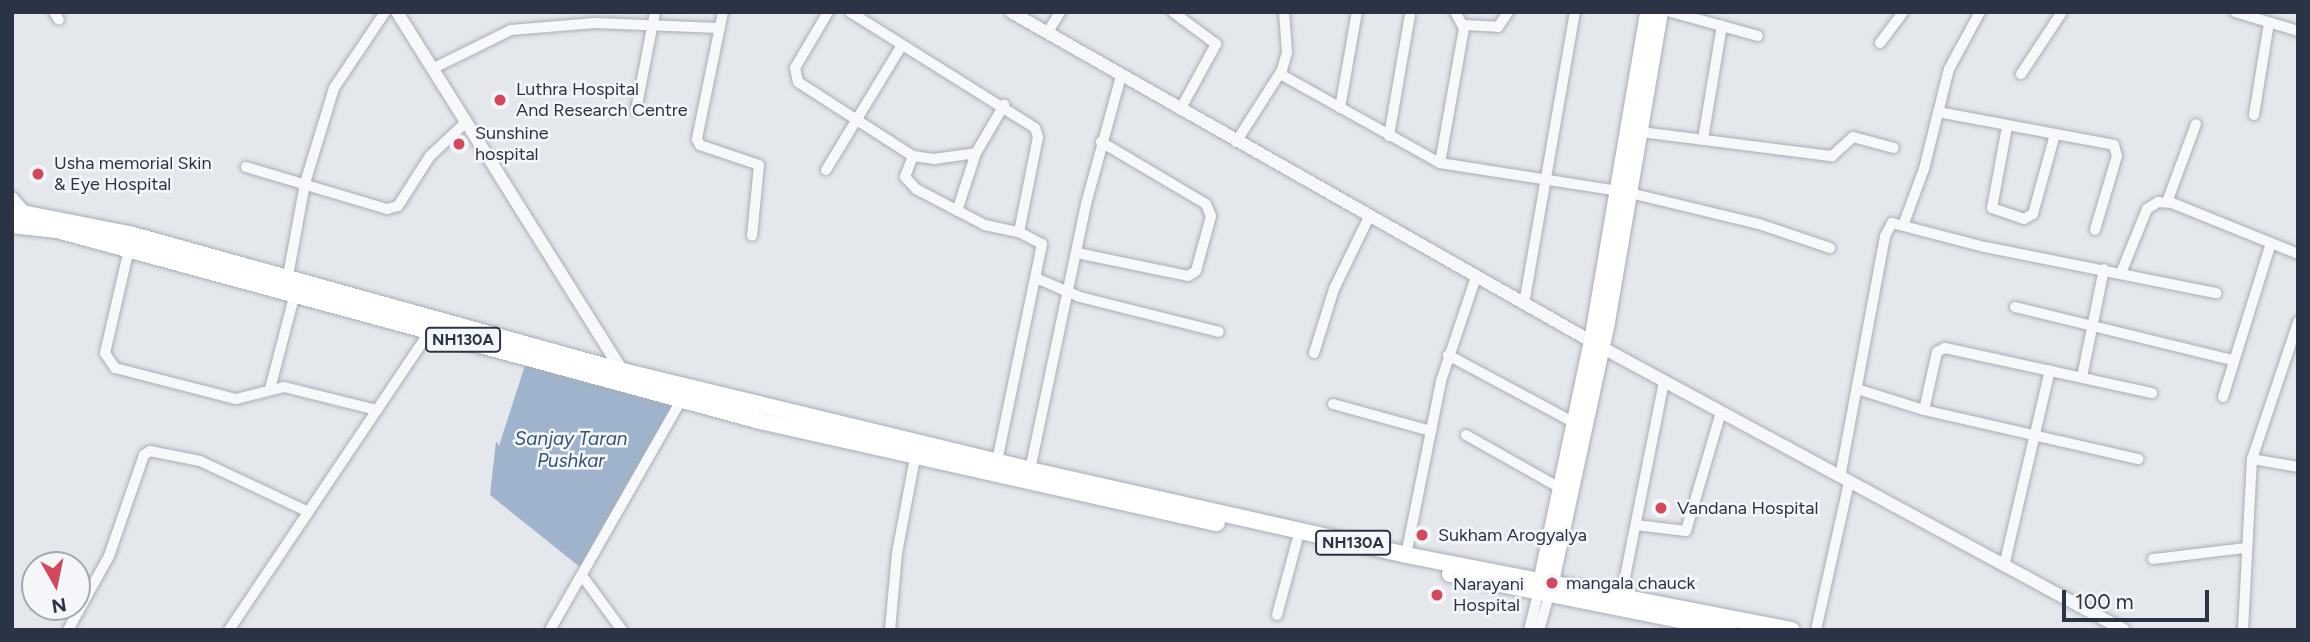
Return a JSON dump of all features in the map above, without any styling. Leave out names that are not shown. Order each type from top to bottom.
[{"type":"highway","name":"NH130A","points":[[17,221],[288,276],[622,371],[916,447],[1218,518],[1406,555],[1545,588],[1658,623],[1730,630]]},
{"type":"highway","name":"NH130A","points":[[17,221],[295,293],[682,400],[996,461],[1297,541],[1545,588],[1621,597],[1792,630]]},
{"type":"main road","points":[[1545,588],[1597,345],[1624,192],[1647,12]]},
{"type":"main road","points":[[1624,192],[1641,132],[1661,12]]},
{"type":"main road","points":[[1545,588],[1573,422],[1597,345]]},
{"type":"street","points":[[288,276],[305,183],[337,80],[384,12]]},
{"type":"street","points":[[397,12],[622,371]]},
{"type":"street","points":[[723,12],[697,139],[700,145],[759,165],[752,236]]},
{"type":"street","points":[[828,12],[794,68],[796,78],[913,156],[934,159],[976,153]]},
{"type":"street","points":[[850,12],[1003,105],[1038,134],[1019,232]]},
{"type":"street","points":[[1011,12],[1597,345],[2124,630]]},
{"type":"street","points":[[1046,33],[1060,12]]},
{"type":"street","points":[[1173,12],[1216,44],[1180,110]]},
{"type":"street","points":[[1236,142],[1280,74],[1287,52],[1284,12]]},
{"type":"street","points":[[1340,108],[1357,12]]},
{"type":"street","points":[[1440,163],[1464,25],[1455,12]]},
{"type":"street","points":[[1464,25],[1498,27],[1508,12]]},
{"type":"street","points":[[1524,304],[1575,12]]},
{"type":"street","points":[[1671,12],[1758,36]]},
{"type":"street","points":[[1880,43],[1903,12]]},
{"type":"street","points":[[1904,223],[1949,69],[1980,12]]},
{"type":"street","points":[[2021,74],[2062,12]]},
{"type":"street","points":[[2235,12],[2298,31]]},
{"type":"street","points":[[1389,136],[1410,15]]},
{"type":"street","points":[[432,69],[511,30],[654,18],[719,28]]},
{"type":"street","points":[[636,110],[654,18]]},
{"type":"street","points":[[2255,115],[2269,22]]},
{"type":"street","points":[[1703,139],[1722,26]]},
{"type":"street","points":[[826,170],[902,45]]},
{"type":"street","points":[[1280,74],[1440,163],[1624,192],[1773,228],[1830,248]]},
{"type":"street","points":[[1030,470],[1101,142],[1121,76]]},
{"type":"street","points":[[957,211],[976,153],[1003,105]]},
{"type":"street","points":[[1938,113],[2106,142],[2118,149],[2095,230]]},
{"type":"street","points":[[246,167],[305,183],[381,209],[398,205],[430,156],[465,123]]},
{"type":"street","points":[[2167,202],[2196,124]]},
{"type":"street","points":[[2007,127],[1992,208],[2024,219],[2033,214],[2055,134]]},
{"type":"street","points":[[1641,132],[1832,156],[1853,137],[1894,148]]},
{"type":"street","points":[[1077,253],[1188,276],[1196,271],[1211,216],[1206,204],[1101,142]]},
{"type":"street","points":[[913,156],[907,179],[957,211],[985,225],[1019,232],[1042,244],[996,461]]},
{"type":"street","points":[[12,198],[17,221]]},
{"type":"street","points":[[2121,273],[2147,209],[2155,202],[2167,202],[2298,254]]},
{"type":"street","points":[[1314,353],[1334,289],[1369,217]]},
{"type":"street","points":[[1815,630],[1887,229],[1894,222],[1985,247],[2217,293]]},
{"type":"street","points":[[2223,397],[2271,243]]},
{"type":"street","points":[[129,249],[105,354],[110,365],[119,371],[236,399],[284,387],[377,411]]},
{"type":"street","points":[[2082,377],[2104,269]]},
{"type":"street","points":[[1406,555],[1448,355],[1476,277]]},
{"type":"street","points":[[1036,278],[1069,293],[1219,332]]},
{"type":"street","points":[[270,389],[295,293]]},
{"type":"street","points":[[2015,307],[2233,360]]},
{"type":"street","points":[[2242,630],[2252,459],[2298,322]]},
{"type":"street","points":[[229,630],[430,331]]},
{"type":"street","points":[[1924,410],[1937,352],[1942,348],[2152,393]]},
{"type":"street","points":[[1448,355],[1573,422]]},
{"type":"street","points":[[2004,566],[2037,437],[2050,370]]},
{"type":"street","points":[[1621,597],[1664,381]]},
{"type":"street","points":[[1857,389],[1924,410],[2138,459]]},
{"type":"street","points":[[550,630],[583,577],[682,400]]},
{"type":"street","points":[[1333,404],[1431,431]]},
{"type":"street","points":[[1636,525],[1686,531],[1721,412]]},
{"type":"street","points":[[1466,435],[1560,488]]},
{"type":"street","points":[[890,630],[897,553],[916,447]]},
{"type":"street","points":[[68,630],[109,556],[144,455],[150,451],[200,461],[309,512]]},
{"type":"street","points":[[2252,459],[2298,467]]},
{"type":"street","points":[[1278,615],[1297,541]]},
{"type":"street","points":[[2153,559],[2245,548]]},
{"type":"street","points":[[583,577],[622,630]]},
{"type":"street","points":[[1529,630],[1545,588]]},
{"type":"street","points":[[1539,630],[1545,588]]},
{"type":"water","name":"Sanjay Taran Pushkar","points":[[526,362],[679,407],[580,567],[490,495],[496,441],[499,446]]},
{"type":"place","name":"Luthra Hospital And Research Centre","points":[[500,100]]},
{"type":"place","name":"Sunshine hospital","points":[[459,144]]},
{"type":"place","name":"Usha memorial Skin & Eye Hospital","points":[[38,174]]},
{"type":"place","name":"Vandana Hospital","points":[[1661,508]]},
{"type":"place","name":"Sukham Arogyalya","points":[[1422,535]]},
{"type":"place","name":"mangala chauck","points":[[1552,583]]},
{"type":"place","name":"Narayani Hospital","points":[[1437,595]]}]
